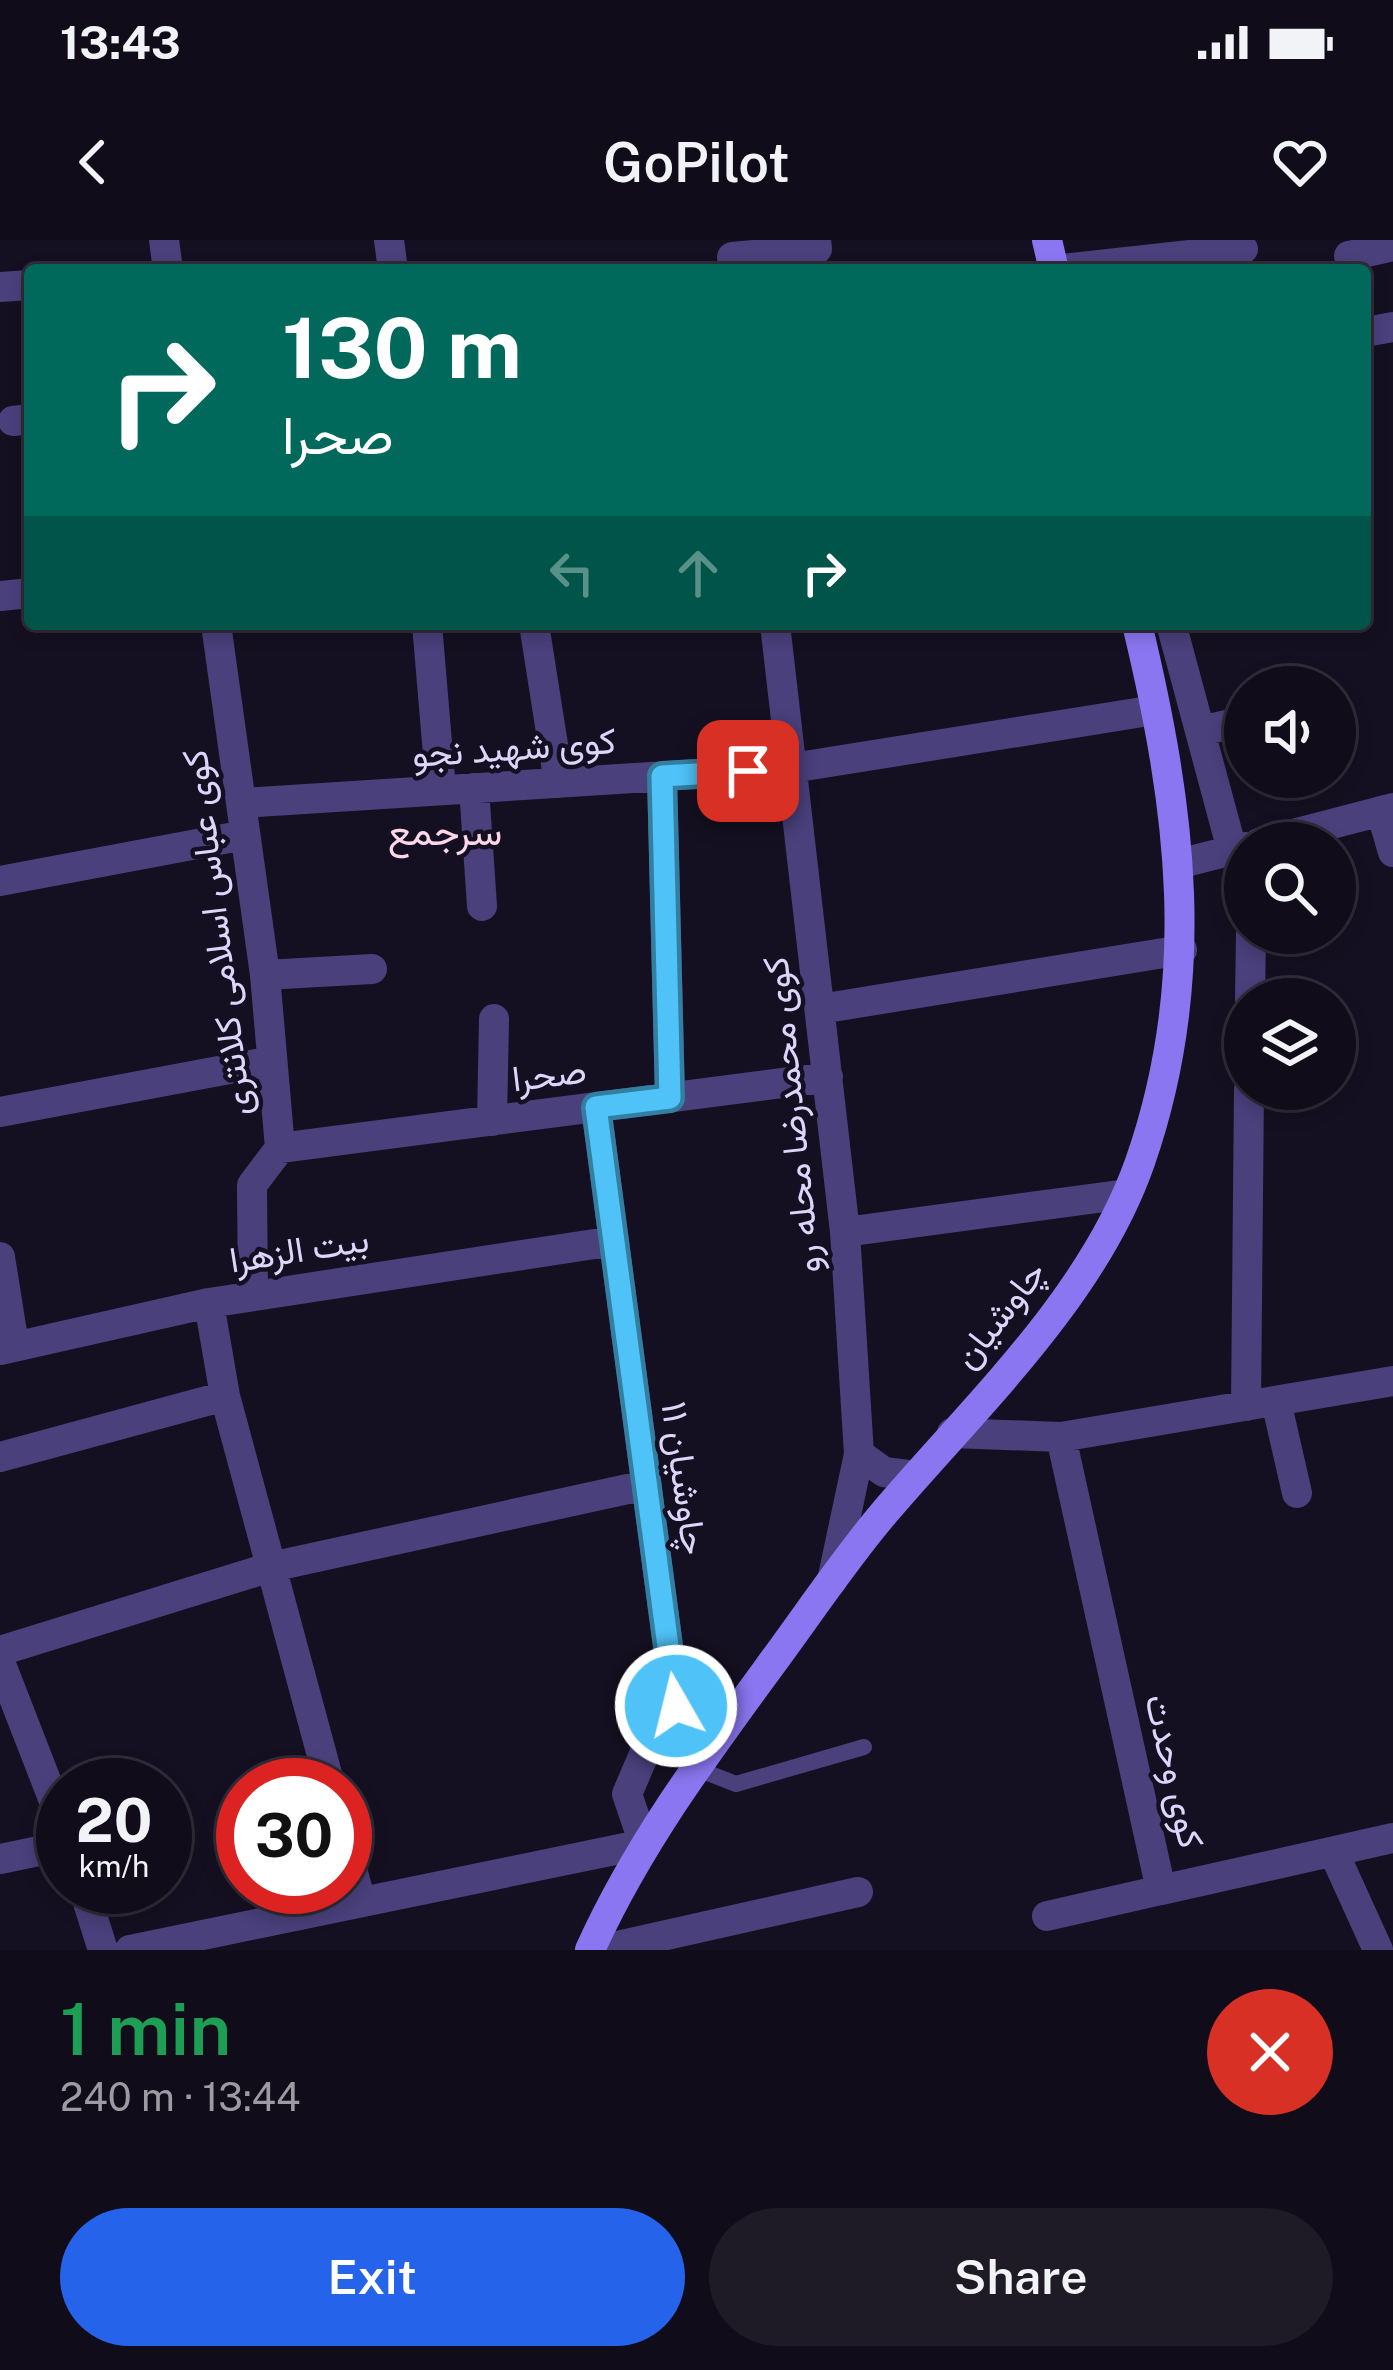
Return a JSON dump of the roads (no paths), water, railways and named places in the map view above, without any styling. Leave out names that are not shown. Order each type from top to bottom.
[{"type":"main road","name":"چاوشیان","points":[[590,1950],[644,1844],[695,1768],[832,1581],[1069,1292],[1127,1194],[1168,1055],[1182,950],[1171,788],[1138,630]]},
{"type":"street","points":[[733,264],[732,257],[817,249],[816,240]]},
{"type":"street","points":[[1349,256],[1393,246]]},
{"type":"street","points":[[1108,264],[1243,249]]},
{"type":"street","name":"کوی عباس اسلامی کلانتری","points":[[217,630],[265,974],[280,1148],[252,1185],[253,1296]]},
{"type":"street","points":[[428,630],[441,790]]},
{"type":"street","points":[[535,630],[559,783]]},
{"type":"street","name":"کوی محمدرضا محله رو","points":[[776,630],[845,1232],[859,1454],[832,1581]]},
{"type":"street","points":[[1180,630],[1200,731],[1236,822]]},
{"type":"street","name":"کوی شهید نجو","points":[[241,803],[792,768],[1155,710]]},
{"type":"street","points":[[1200,731],[1224,726]]},
{"type":"street","points":[[662,776],[670,1098]]},
{"type":"street","points":[[474,788],[482,906]]},
{"type":"street","points":[[1340,822],[1387,810],[1393,853]]},
{"type":"street","points":[[0,881],[245,835]]},
{"type":"street","points":[[1178,864],[1224,852]]},
{"type":"street","points":[[820,1009],[1182,950]]},
{"type":"street","points":[[265,974],[372,969]]},
{"type":"street","points":[[492,1120],[494,1019]]},
{"type":"street","points":[[0,1112],[272,1061]]},
{"type":"street","name":"صحرا","points":[[280,1148],[828,1077]]},
{"type":"street","name":"چاوشیان ۱۱","points":[[596,1107],[676,1706],[644,1752],[627,1794],[644,1844]]},
{"type":"street","points":[[1250,1110],[1261,1404],[1297,1493]]},
{"type":"street","points":[[845,1232],[1127,1194]]},
{"type":"street","name":"بیت الزهرا","points":[[7,1347],[209,1303],[614,1241]]},
{"type":"street","points":[[0,1257],[7,1347]]},
{"type":"street","points":[[209,1303],[225,1396],[323,1758]]},
{"type":"street","points":[[952,1433],[1060,1438],[1393,1381]]},
{"type":"street","points":[[0,1457],[225,1396]]},
{"type":"street","name":"کوی وحدت","points":[[1060,1438],[1161,1890],[1393,1838]]},
{"type":"street","points":[[859,1454],[884,1472],[916,1476]]},
{"type":"street","points":[[0,1651],[271,1567],[646,1485]]},
{"type":"street","points":[[0,1662],[37,1758]]},
{"type":"street","points":[[372,1897],[644,1844]]},
{"type":"street","points":[[0,1859],[36,1852]]},
{"type":"street","points":[[1334,1853],[1378,1950]]},
{"type":"street","points":[[1047,1916],[1161,1890]]},
{"type":"street","points":[[600,1950],[858,1892]]},
{"type":"street","points":[[92,1914],[103,1950]]},
{"type":"street","points":[[130,1950],[292,1914]]},
{"type":"lane","points":[[695,1768],[736,1784],[864,1747]]},
{"type":"district","name":"سرجمع","points":[[445,831]]}]
